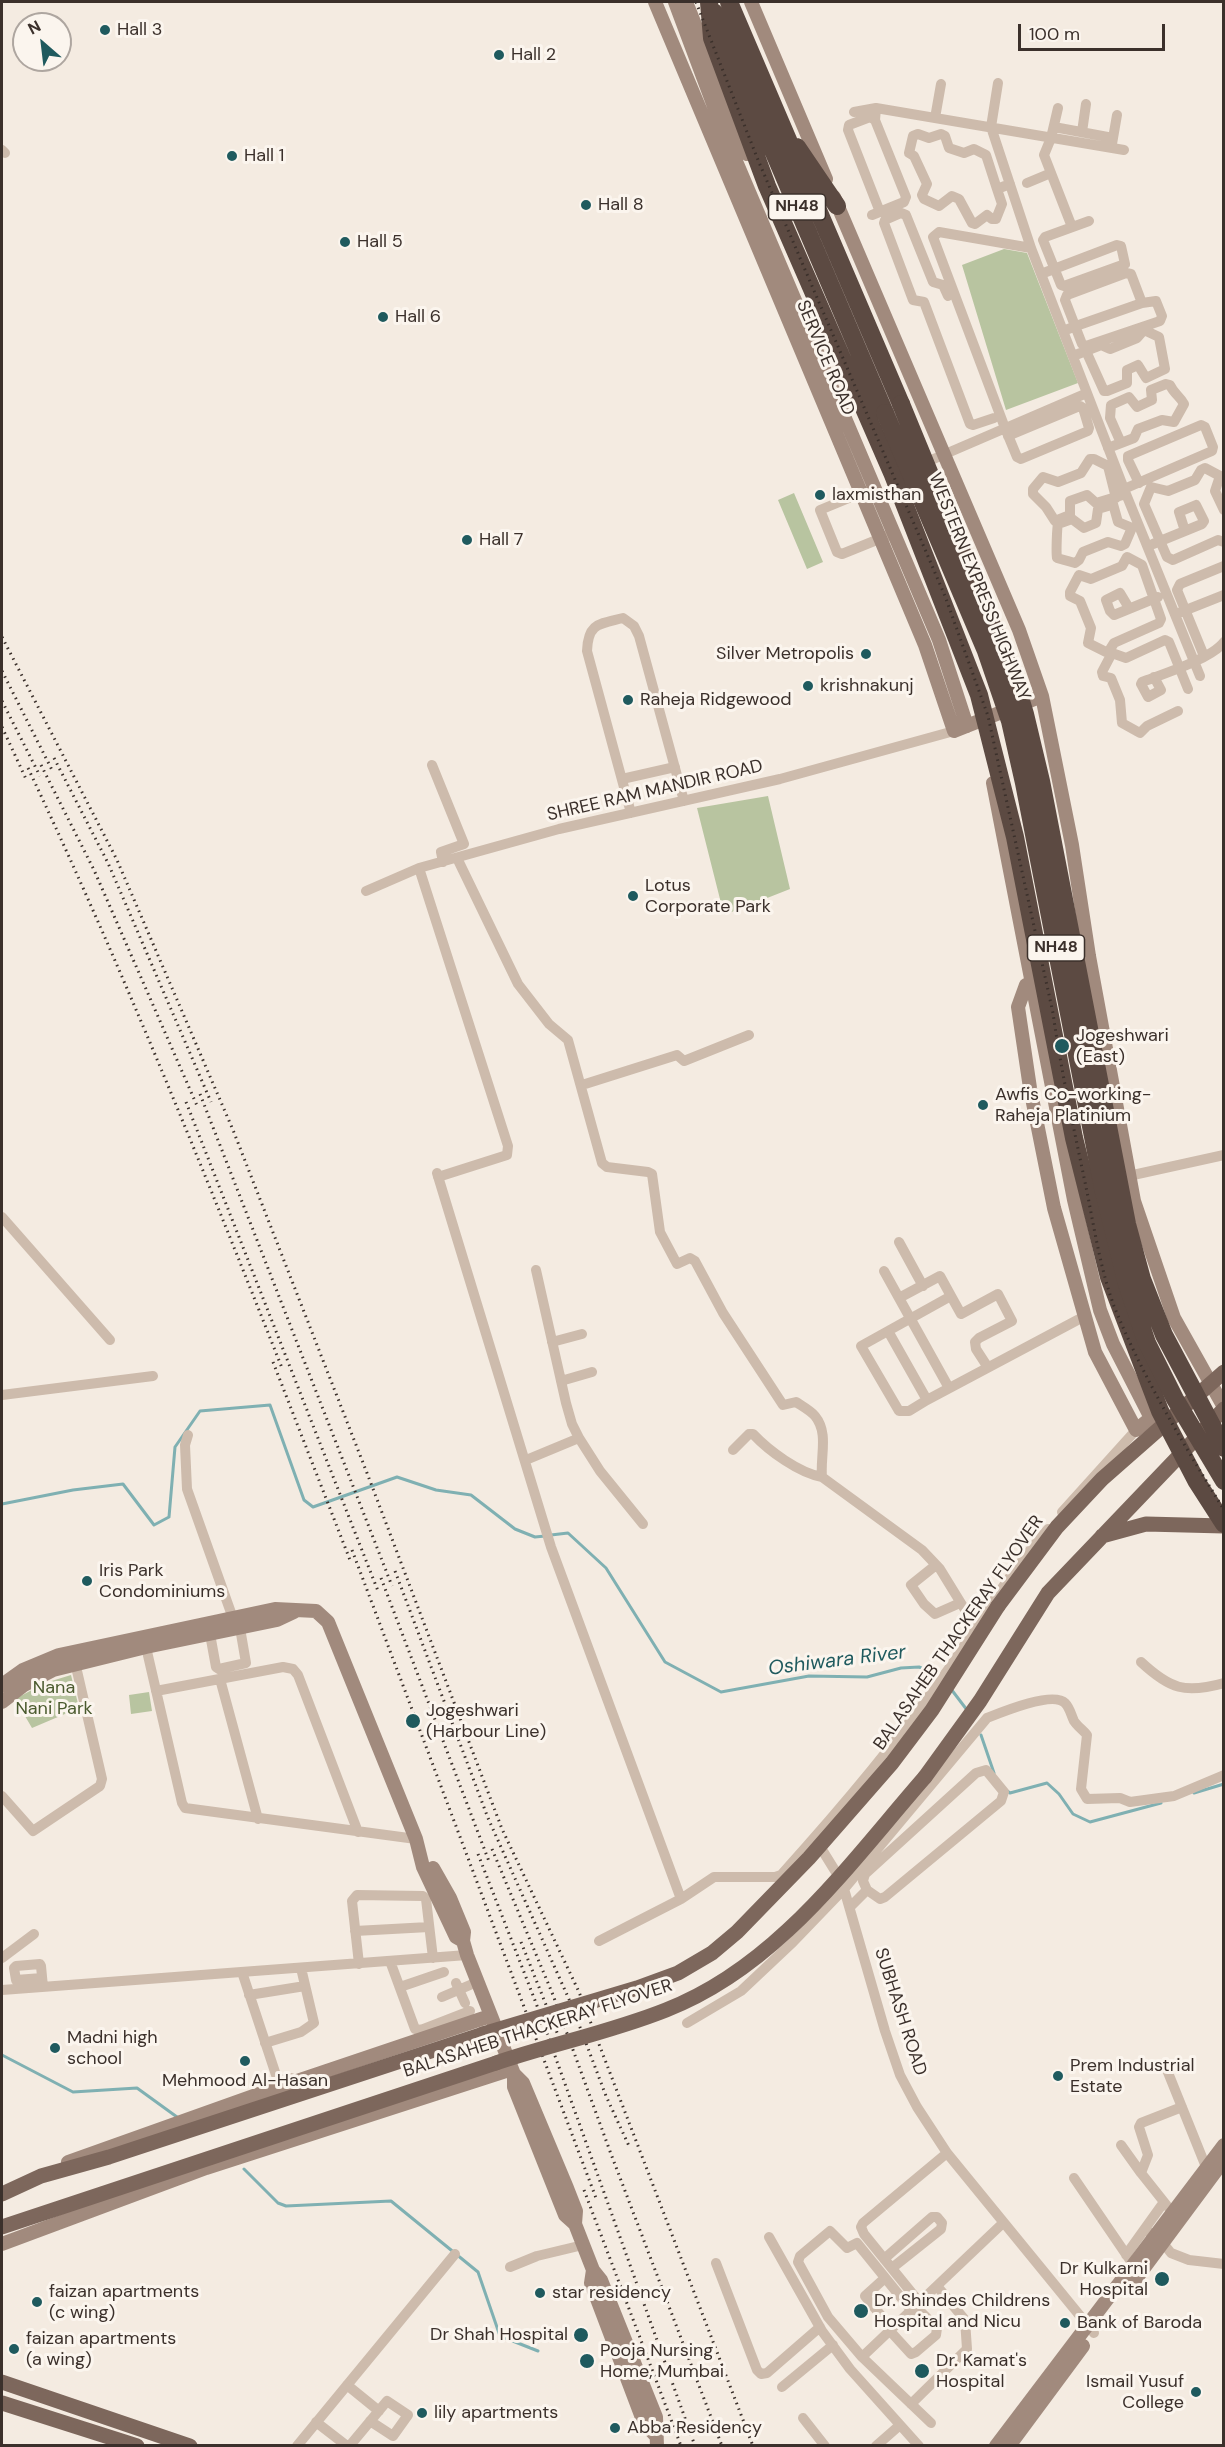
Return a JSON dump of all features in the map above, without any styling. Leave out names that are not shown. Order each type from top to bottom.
[{"type":"highway","points":[[710,2],[712,38],[767,186],[893,475],[972,724],[1015,837],[1036,980],[1074,1138],[1084,1193],[1109,1277],[1159,1418],[1224,1525]]},
{"type":"highway","name":"WESTERN EXPRESS HIGHWAY","points":[[710,2],[986,651],[1010,721],[1024,783],[1104,1193],[1126,1281],[1147,1342],[1175,1399],[1224,1481]]},
{"type":"highway","name":"WESTERN EXPRESS HIGHWAY","points":[[729,2],[901,404],[1001,645],[1025,714],[1041,781],[1126,1224],[1164,1335],[1224,1448]]},
{"type":"highway","points":[[783,130],[812,166],[837,206]]},
{"type":"main road","name":"BALASAHEB THACKERAY FLYOVER","points":[[2,2194],[41,2176],[109,2157],[483,2034],[647,1984],[678,1973],[712,1953],[809,1858],[892,1763],[932,1710],[998,1606],[1005,1590],[1057,1527],[1159,1418],[1224,1372]]},
{"type":"main road","name":"BALASAHEB THACKERAY FLYOVER","points":[[2,2227],[496,2063],[667,2010],[712,1988],[758,1956],[802,1918],[925,1777],[980,1701],[1041,1603],[1224,1408]]},
{"type":"main road","points":[[1102,1536],[1146,1524],[1224,1525]]},
{"type":"main road","points":[[2,2382],[190,2445]]},
{"type":"main road","points":[[2,2403],[137,2445]]},
{"type":"street","name":"SERVICE ROAD","points":[[655,2],[721,141],[854,456],[878,540],[925,645],[972,724]]},
{"type":"street","points":[[675,2],[721,141]]},
{"type":"street","points":[[686,2],[738,134],[944,616],[972,724]]},
{"type":"street","points":[[752,2],[1019,630],[1042,696],[1072,845],[1090,964],[1134,1201],[1174,1318],[1224,1408]]},
{"type":"street","points":[[998,83],[991,127],[1031,248],[1108,448],[1122,497],[1118,522],[1130,527],[1125,544],[1121,546],[1108,542],[1083,552],[1075,563],[1057,558],[1059,543],[1056,529],[1059,524],[1072,519],[1084,528],[1096,523],[1098,509],[1122,497],[1138,483],[1212,451],[1213,447],[1205,427],[1201,425],[1128,456],[1138,483]]},
{"type":"street","points":[[935,118],[940,84]]},
{"type":"street","points":[[1082,132],[1086,104]]},
{"type":"street","points":[[875,120],[870,117],[849,125],[848,130],[876,214],[904,202],[906,197],[875,120],[876,108]]},
{"type":"street","points":[[854,112],[876,108],[991,127],[1082,132],[1124,150]]},
{"type":"street","points":[[1058,108],[1053,132],[1044,155],[1072,227]]},
{"type":"street","points":[[1112,143],[1117,115]]},
{"type":"street","points":[[1053,132],[1112,143]]},
{"type":"street","points":[[918,134],[929,138],[941,134],[945,136],[949,148],[964,153],[974,149],[986,155],[997,189],[1002,204],[999,215],[992,219],[987,215],[975,224],[972,223],[959,199],[952,196],[939,206],[924,199],[922,195],[927,184],[914,156],[909,153],[913,136],[918,134]]},
{"type":"street","points":[[1027,183],[1051,173]]},
{"type":"street","points":[[997,189],[1010,184]]},
{"type":"street","points":[[994,418],[973,425],[970,423],[924,302],[913,300],[884,223],[885,220],[901,213],[906,215],[933,282],[943,285],[994,418],[1004,432]]},
{"type":"street","points":[[1041,274],[1054,269],[1117,245],[1121,246],[1126,260],[1125,264],[1064,286],[1060,285],[1054,269],[1043,240],[1045,237],[1089,221]]},
{"type":"street","points":[[893,475],[1004,432],[1080,406],[1083,408],[1088,430],[1021,459],[1017,457],[1004,432],[933,237],[939,232],[1031,248]]},
{"type":"street","points":[[1063,331],[1076,326],[1142,303],[1156,301],[1162,316],[1160,321],[1086,346],[1082,344],[1076,326],[1065,300],[1067,296],[1126,273],[1131,274],[1142,303]]},
{"type":"street","points":[[1073,356],[1101,345],[1110,349],[1137,338],[1144,330],[1159,337],[1165,369],[1146,378],[1138,365],[1127,370],[1127,383],[1107,392],[1104,391],[1086,351]]},
{"type":"street","points":[[1108,448],[1121,443],[1134,438],[1138,429],[1162,420],[1174,422],[1177,419],[1184,404],[1182,399],[1174,394],[1170,385],[1166,384],[1150,390],[1152,400],[1137,407],[1129,397],[1111,405],[1110,418],[1121,443]]},
{"type":"street","points":[[1004,432],[1087,393]]},
{"type":"street","points":[[1122,497],[1096,503],[1087,495],[1070,501],[1072,513],[1055,521],[1046,507],[1033,494],[1033,489],[1043,477],[1058,482],[1082,473],[1090,459],[1108,466],[1147,547],[1166,593],[1180,613],[1199,658],[1200,676]]},
{"type":"street","points":[[1224,510],[1215,491],[1220,476],[1205,468],[1201,470],[1196,480],[1168,491],[1151,487],[1144,504],[1167,557],[1173,560],[1218,540],[1224,542]]},
{"type":"street","points":[[894,533],[842,555],[837,552],[820,510],[864,491],[894,533],[972,724]]},
{"type":"street","points":[[1147,547],[1185,531]]},
{"type":"street","points":[[1127,557],[1142,566],[1154,599],[1161,620],[1159,623],[1114,643],[1106,652],[1088,642],[1092,628],[1080,601],[1070,596],[1070,592],[1079,575],[1091,579],[1122,566],[1127,557]]},
{"type":"street","points":[[1180,613],[1177,590],[1180,584],[1224,566]]},
{"type":"street","points":[[1129,608],[1166,593]]},
{"type":"street","points":[[1180,613],[1224,595]]},
{"type":"street","points":[[631,813],[587,651],[590,632],[597,625],[623,618],[634,626],[639,636],[684,801]]},
{"type":"street","points":[[1178,711],[1147,726],[1140,733],[1122,723],[1120,700],[1111,678],[1102,672],[1112,653],[1126,658],[1165,640],[1169,642],[1188,689]]},
{"type":"street","points":[[1154,677],[1219,648],[1224,642]]},
{"type":"street","points":[[972,724],[1042,696]]},
{"type":"street","name":"SHREE RAM MANDIR ROAD","points":[[366,891],[419,868],[592,820],[780,779],[972,724]]},
{"type":"street","points":[[432,765],[464,844],[462,857],[518,984],[549,1024],[568,1040],[602,1163],[607,1167],[652,1174],[660,1232],[677,1264],[690,1258],[695,1261],[723,1313],[783,1405],[796,1402],[815,1416],[824,1436],[820,1459],[822,1477]]},
{"type":"street","points":[[622,779],[675,767]]},
{"type":"street","points":[[443,862],[441,852],[464,844]]},
{"type":"street","points":[[419,868],[508,1146],[507,1155],[438,1175],[551,1547],[681,1899]]},
{"type":"street","points":[[1036,980],[1022,992],[1018,1007],[1029,1088],[1054,1208],[1095,1352],[1136,1430]]},
{"type":"street","points":[[582,1085],[677,1055],[684,1061],[749,1035]]},
{"type":"street","points":[[1084,1193],[1129,1177],[1224,1155]]},
{"type":"street","points":[[2,1216],[110,1340]]},
{"type":"street","points":[[899,1242],[923,1286]]},
{"type":"street","points":[[536,1270],[572,1424],[600,1471],[643,1524]]},
{"type":"street","points":[[884,1271],[949,1388]]},
{"type":"street","points":[[899,1298],[940,1276],[961,1314],[998,1294],[1012,1321],[975,1342],[987,1366]]},
{"type":"street","points":[[951,1296],[861,1346],[899,1411],[909,1411],[987,1366],[1085,1316]]},
{"type":"street","points":[[888,1331],[927,1400]]},
{"type":"street","points":[[552,1342],[582,1334]]},
{"type":"street","points":[[561,1381],[592,1372]]},
{"type":"street","points":[[2,1395],[153,1376]]},
{"type":"street","points":[[599,1941],[681,1899],[714,1877],[775,1877],[781,1875],[887,1752],[946,1673],[975,1626],[1005,1590],[1035,1543],[1083,1486],[1136,1430],[1159,1418]]},
{"type":"street","points":[[733,1450],[749,1434],[753,1434],[768,1450],[813,1475],[822,1477],[922,1550],[936,1565],[975,1626]]},
{"type":"street","points":[[188,1435],[185,1445],[187,1489],[236,1625],[246,1663],[219,1669],[216,1667],[210,1634]]},
{"type":"street","points":[[526,1460],[579,1438]]},
{"type":"street","points":[[936,1565],[911,1585],[924,1604],[935,1614],[960,1603]]},
{"type":"street","points":[[2,1685],[31,1666],[236,1625],[277,1620],[299,1610],[316,1611],[328,1622],[416,1839],[423,1867],[456,1937],[464,1948],[513,2076],[544,2142],[562,2189],[565,2215],[575,2224],[593,2270],[591,2283],[607,2309],[630,2369],[656,2418],[657,2440]]},
{"type":"street","points":[[2,1702],[24,1685],[75,1658],[210,1634],[236,1625]]},
{"type":"street","points":[[146,1647],[185,1808],[416,1839]]},
{"type":"street","points":[[2,1796],[33,1832],[100,1786],[102,1779],[75,1658]]},
{"type":"street","points":[[1141,1662],[1173,1687],[1206,1688],[1224,1683]]},
{"type":"street","points":[[156,1691],[284,1667],[293,1669],[298,1675],[358,1832]]},
{"type":"street","points":[[220,1679],[258,1819]]},
{"type":"street","points":[[687,2023],[749,1984],[844,1889],[987,1718],[1040,1701],[1059,1700],[1067,1704],[1075,1722],[1087,1735],[1081,1790],[1087,1798],[1120,1798],[1130,1802],[1174,1796],[1224,1774]]},
{"type":"street","points":[[987,1770],[1004,1792],[1001,1801],[885,1897],[880,1899],[867,1890],[863,1881],[865,1874],[976,1773],[987,1770]]},
{"type":"street","name":"SUBHASH ROAD","points":[[815,1838],[842,1882],[885,2031],[900,2075],[916,2107],[947,2153],[1091,2329]]},
{"type":"street","points":[[616,1989],[685,1965],[723,1937],[760,1903],[775,1877]]},
{"type":"street","points":[[850,1907],[867,1890]]},
{"type":"street","points":[[359,1964],[352,1901],[357,1895],[423,1896],[433,1958]]},
{"type":"street","points":[[356,1931],[429,1927]]},
{"type":"street","points":[[2,1958],[34,1934]]},
{"type":"street","points":[[2,1990],[42,1983],[433,1958],[464,1948]]},
{"type":"street","points":[[390,1961],[414,2026],[418,2030],[468,2007],[457,1986]]},
{"type":"street","points":[[265,2043],[301,2032],[314,2023],[301,1968]]},
{"type":"street","points":[[242,1972],[276,2075],[281,2080],[328,2064]]},
{"type":"street","points":[[400,1988],[444,1972]]},
{"type":"street","points":[[442,1997],[457,1986],[477,1982]]},
{"type":"street","points":[[249,1995],[305,1986]]},
{"type":"street","points":[[2,2187],[270,2090],[490,2016]]},
{"type":"street","points":[[1165,2065],[1206,2167]]},
{"type":"street","points":[[2,2244],[206,2169],[513,2076]]},
{"type":"street","points":[[1141,2173],[1148,2155],[1139,2127],[1141,2122],[1182,2107]]},
{"type":"street","points":[[1121,2145],[1168,2207]]},
{"type":"street","points":[[1009,2445],[1154,2236],[1168,2207],[1224,2145]]},
{"type":"street","points":[[889,2273],[884,2259],[862,2231],[862,2224],[947,2153]]},
{"type":"street","points":[[996,2445],[1091,2329],[1130,2260],[1224,2160]]},
{"type":"street","points":[[1074,2178],[1130,2260]]},
{"type":"street","points":[[884,2259],[932,2217],[937,2217],[942,2223],[941,2229],[889,2273],[865,2296],[911,2354],[936,2335],[937,2328],[916,2307],[889,2273],[858,2243],[847,2248],[832,2232],[827,2232],[798,2258],[828,2317],[862,2357],[931,2423]]},
{"type":"street","points":[[862,2357],[1004,2223]]},
{"type":"street","points":[[1154,2236],[1171,2253],[1189,2260],[1224,2264]]},
{"type":"street","points":[[769,2237],[820,2327],[850,2369],[919,2445]]},
{"type":"street","points":[[510,2266],[537,2256],[583,2245]]},
{"type":"street","points":[[297,2445],[455,2254]]},
{"type":"street","points":[[716,2263],[757,2370],[761,2374],[767,2373],[820,2327]]},
{"type":"street","points":[[911,2404],[967,2349],[965,2320],[938,2286]]},
{"type":"street","points":[[782,2387],[833,2345]]},
{"type":"street","points":[[347,2385],[379,2410]]},
{"type":"street","points":[[316,2422],[349,2445],[385,2403],[390,2401],[408,2417],[393,2436],[370,2421]]},
{"type":"street","points":[[802,2418],[825,2445]]},
{"type":"street","points":[[876,2445],[900,2425]]},
{"type":"green space","points":[[1004,249],[1027,253],[1078,383],[1006,410],[962,265]]},
{"type":"green space","points":[[794,493],[823,562],[807,569],[778,500]]},
{"type":"green space","points":[[768,796],[790,889],[724,915],[697,808]]},
{"type":"green space","name":"Nana Nani Park","points":[[71,1675],[79,1708],[32,1728],[15,1699],[45,1683]]},
{"type":"green space","points":[[149,1692],[152,1711],[131,1714],[129,1695]]},
{"type":"waterway","name":"Oshiwara River","points":[[2,1504],[73,1490],[123,1484],[154,1525],[169,1517],[175,1447],[200,1411],[270,1405],[304,1500],[313,1507],[397,1477],[436,1490],[471,1495],[515,1529],[535,1537],[545,1536]]},
{"type":"waterway","name":"Oshiwara River","points":[[551,1535],[568,1533],[606,1568],[665,1662],[721,1692],[809,1676],[867,1677],[901,1668],[919,1667],[939,1675]]},
{"type":"waterway","name":"Oshiwara River","points":[[951,1689],[967,1710]]},
{"type":"waterway","name":"Oshiwara River","points":[[981,1735],[994,1773]]},
{"type":"waterway","name":"Oshiwara River","points":[[1006,1790],[1010,1793],[1047,1783],[1059,1794],[1073,1814],[1090,1822],[1161,1803]]},
{"type":"waterway","name":"Oshiwara River","points":[[1194,1793],[1224,1784]]},
{"type":"waterway","points":[[2,2055],[73,2092],[137,2088],[177,2117]]},
{"type":"waterway","points":[[244,2169],[278,2203],[286,2206],[391,2201],[478,2272],[500,2336],[538,2351]]},
{"type":"railway","points":[[696,2],[758,160],[945,596],[988,716],[1053,1013],[1068,1100],[1109,1292],[1125,1333],[1151,1385],[1224,1510]]},
{"type":"railway","points":[[2,637],[117,860],[233,1130],[367,1473],[502,1829],[579,1992],[753,2446]]},
{"type":"railway","points":[[2,671],[53,772]]},
{"type":"railway","points":[[2,701],[40,776]]},
{"type":"railway","points":[[2,727],[26,779]]},
{"type":"railway","points":[[54,758],[108,863],[211,1102]]},
{"type":"railway","points":[[41,765],[94,870],[198,1108]]},
{"type":"railway","points":[[28,768],[128,991],[282,1368]]},
{"type":"railway","points":[[200,1094],[392,1586]]},
{"type":"railway","points":[[186,1102],[378,1591]]},
{"type":"railway","points":[[273,1362],[350,1560]]},
{"type":"railway","points":[[352,1550],[596,2198]]},
{"type":"railway","points":[[395,1571],[488,1818],[572,2006],[606,2096],[629,2146]]},
{"type":"railway","points":[[381,1578],[490,1864]]},
{"type":"railway","points":[[492,1849],[553,1995],[722,2446]]},
{"type":"railway","points":[[478,1854],[536,2003],[695,2446]]},
{"type":"railway","points":[[521,1942],[562,2045]]},
{"type":"railway","points":[[584,2190],[681,2446]]},
{"type":"place","name":"Hall 3","points":[[105,30]]},
{"type":"place","name":"Hall 2","points":[[499,55]]},
{"type":"place","name":"Hall 1","points":[[232,156]]},
{"type":"place","name":"Hall 8","points":[[586,205]]},
{"type":"place","name":"Hall 5","points":[[345,242]]},
{"type":"place","name":"Hall 6","points":[[383,317]]},
{"type":"place","name":"laxmisthan","points":[[820,495]]},
{"type":"place","name":"Hall 7","points":[[467,540]]},
{"type":"place","name":"Silver Metropolis","points":[[866,654]]},
{"type":"place","name":"krishnakunj","points":[[808,686]]},
{"type":"place","name":"Raheja Ridgewood","points":[[628,700]]},
{"type":"place","name":"Lotus Corporate Park","points":[[633,896]]},
{"type":"place","name":"Jogeshwari (East)","points":[[1062,1046]]},
{"type":"place","name":"Awfis Co-working- Raheja Platinium","points":[[983,1105]]},
{"type":"place","name":"Iris Park Condominiums","points":[[87,1581]]},
{"type":"place","name":"Jogeshwari (Harbour Line)","points":[[413,1721]]},
{"type":"place","name":"Madni high school","points":[[55,2048]]},
{"type":"place","name":"Mehmood Al-Hasan","points":[[245,2061]]},
{"type":"place","name":"Prem Industrial Estate","points":[[1058,2076]]},
{"type":"place","name":"Dr Kulkarni Hospital","points":[[1162,2279]]},
{"type":"place","name":"star residency","points":[[540,2293]]},
{"type":"place","name":"faizan apartments (c wing)","points":[[37,2302]]},
{"type":"place","name":"Dr. Shindes Childrens Hospital and Nicu","points":[[861,2311]]},
{"type":"place","name":"Bank of Baroda","points":[[1065,2323]]},
{"type":"place","name":"Dr Shah Hospital","points":[[581,2335]]},
{"type":"place","name":"faizan apartments (a wing)","points":[[14,2349]]},
{"type":"place","name":"Pooja Nursing Home, Mumbai","points":[[587,2361]]},
{"type":"place","name":"Dr. Kamat's Hospital","points":[[922,2371]]},
{"type":"place","name":"Ismail Yusuf College","points":[[1196,2392]]},
{"type":"place","name":"lily apartments","points":[[422,2413]]},
{"type":"place","name":"Abba Residency","points":[[615,2428]]}]
